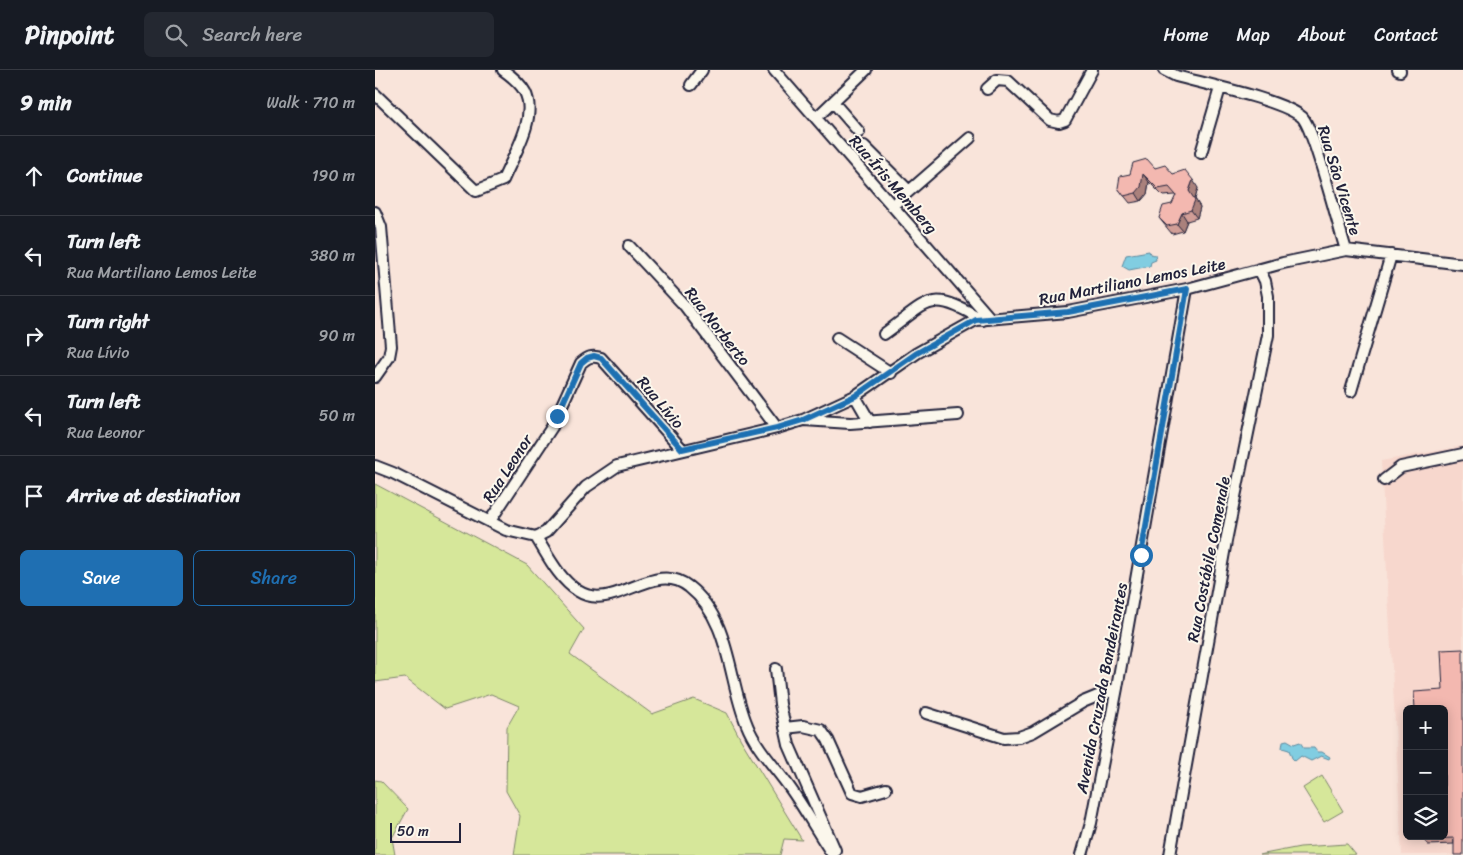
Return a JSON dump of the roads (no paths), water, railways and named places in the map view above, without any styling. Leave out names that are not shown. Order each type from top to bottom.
[{"type":"street","points":[[375,94],[476,191],[503,180],[526,125],[529,106],[525,91],[503,70]]},
{"type":"street","points":[[691,85],[702,70]]},
{"type":"street","name":"Rua Íris Memberg","points":[[774,70],[987,319]]},
{"type":"street","points":[[816,118],[866,70]]},
{"type":"street","points":[[987,89],[997,80],[1007,81],[1032,100],[1050,120],[1059,122],[1065,120],[1092,70]]},
{"type":"street","name":"Rua São Vicente","points":[[1164,70],[1176,76],[1283,106],[1304,118],[1314,143],[1346,250]]},
{"type":"street","points":[[1201,153],[1220,88]]},
{"type":"street","points":[[833,102],[859,132]]},
{"type":"street","points":[[892,206],[970,138]]},
{"type":"street","points":[[864,146],[909,191]]},
{"type":"street","points":[[375,212],[381,227],[391,346],[389,357],[375,377]]},
{"type":"street","name":"Rua Norberto","points":[[629,246],[685,306],[777,428]]},
{"type":"street","name":"Rua Martiliano Lemos Leite","points":[[536,538],[546,532],[586,487],[601,475],[617,466],[682,449],[777,428],[803,420],[855,396],[950,333],[976,320],[1068,312],[1187,289],[1259,269],[1346,250],[1463,264]]},
{"type":"street","points":[[1351,391],[1391,255]]},
{"type":"street","name":"Rua Costábile Comenale","points":[[1170,855],[1226,541],[1268,335],[1268,296],[1265,281],[1259,269]]},
{"type":"street","name":"Avenida Cruzada Bandeirantes","points":[[1082,855],[1091,823],[1117,688],[1187,289]]},
{"type":"street","points":[[884,334],[927,303],[936,300],[957,304],[987,319]]},
{"type":"street","points":[[837,338],[891,373]]},
{"type":"street","name":"Rua Lívio","points":[[594,356],[601,358],[620,377],[682,449]]},
{"type":"street","name":"Rua Leonor","points":[[490,521],[551,427],[581,363],[587,358],[594,356]]},
{"type":"street","points":[[855,396],[870,422]]},
{"type":"street","name":"Rua Martiliano Lemos Leite","points":[[803,420],[835,423],[870,422],[958,415]]},
{"type":"street","points":[[1384,480],[1398,468],[1463,454]]},
{"type":"street","points":[[375,466],[393,473],[506,530],[536,538],[563,578],[578,591],[591,597],[607,597],[652,580],[666,578],[679,580],[690,587],[704,602],[720,629],[747,726],[758,746],[793,792],[833,855]]},
{"type":"street","points":[[776,670],[789,745],[837,855]]},
{"type":"street","points":[[926,713],[1004,738],[1019,737],[1033,732],[1083,702],[1117,688]]},
{"type":"street","points":[[785,728],[803,726],[821,730],[852,794],[862,796],[886,789]]},
{"type":"water","points":[[1149,251],[1150,254],[1155,255],[1156,260],[1151,262],[1150,266],[1129,270],[1122,266],[1126,255]]},
{"type":"water","points":[[1287,740],[1294,744],[1300,742],[1304,748],[1314,748],[1317,752],[1322,752],[1330,757],[1329,759],[1321,756],[1311,761],[1301,756],[1295,761],[1289,750],[1282,748],[1283,741]]}]
